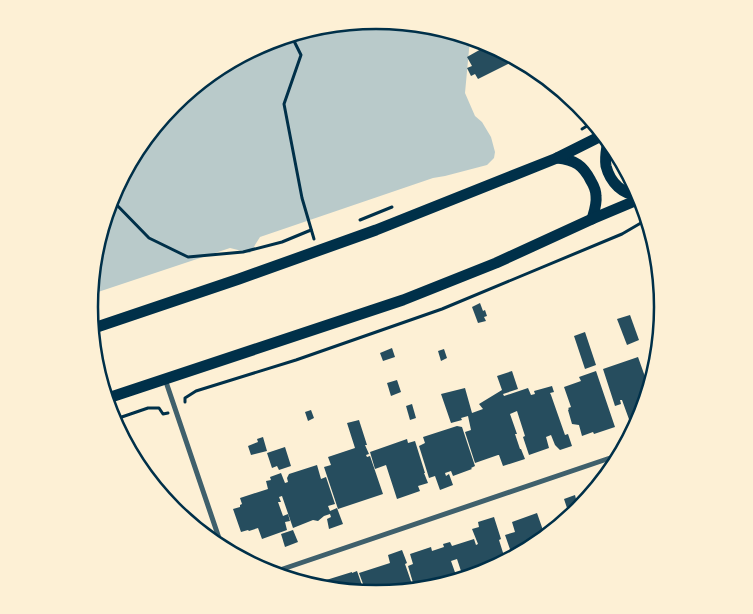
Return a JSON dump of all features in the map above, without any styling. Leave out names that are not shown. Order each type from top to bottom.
[{"type":"main road","points":[[99,326],[239,280],[376,230],[557,158],[597,138]]},
{"type":"main road","points":[[607,151],[606,166],[615,183],[626,193],[631,195]]},
{"type":"main road","points":[[557,158],[575,162],[586,172],[593,184],[597,197],[592,219]]},
{"type":"main road","points":[[113,396],[404,300],[496,264],[634,200]]},
{"type":"street","points":[[165,378],[218,535]]},
{"type":"street","points":[[283,569],[610,458]]},
{"type":"path","points":[[294,41],[301,55],[284,104],[302,198],[317,251]]},
{"type":"path","points":[[576,132],[587,125]]},
{"type":"path","points":[[117,206],[149,238],[188,257],[243,252],[282,242],[311,230]]},
{"type":"path","points":[[359,220],[396,206]]},
{"type":"path","points":[[185,407],[185,398],[196,392],[296,360],[442,309],[622,234],[641,223]]},
{"type":"path","points":[[306,240],[314,238]]},
{"type":"path","points":[[121,417],[148,408],[159,408],[163,414],[170,412]]},
{"type":"shaded area","points":[[395,29],[431,34],[469,45],[465,93],[475,116],[482,122],[491,137],[495,152],[494,158],[487,165],[433,178],[260,237],[250,253],[230,248],[99,292],[108,235],[119,201],[127,184],[145,152],[167,124],[207,86],[253,57],[304,38],[340,31]]},
{"type":"building","points":[[481,49],[510,63],[478,79],[475,74],[471,76],[467,68],[472,66],[467,57]]},
{"type":"building","points":[[480,303],[487,316],[484,317],[486,321],[478,323],[472,307]]},
{"type":"building","points":[[630,315],[639,340],[627,345],[617,319]]},
{"type":"building","points":[[585,332],[596,365],[585,369],[574,336]]},
{"type":"building","points":[[392,348],[395,357],[383,361],[380,353]]},
{"type":"building","points":[[444,349],[447,358],[441,361],[438,351]]},
{"type":"building","points":[[638,357],[645,378],[630,422],[622,400],[620,400],[621,404],[615,406],[603,369]]},
{"type":"building","points":[[512,371],[518,389],[503,394],[504,396],[528,388],[531,395],[535,394],[534,391],[552,386],[554,392],[550,393],[565,435],[568,434],[572,446],[560,450],[555,445],[551,435],[546,437],[549,448],[529,455],[517,411],[510,414],[520,449],[525,459],[503,466],[498,455],[475,463],[465,432],[471,430],[468,416],[451,423],[441,394],[465,388],[472,413],[483,409],[479,404],[502,390],[497,376]]},
{"type":"building","points":[[596,371],[615,427],[582,436],[579,425],[572,424],[568,410],[571,407],[564,387],[581,381],[579,377]]},
{"type":"building","points":[[397,380],[401,392],[391,396],[387,383]]},
{"type":"building","points":[[412,404],[416,418],[410,420],[406,406]]},
{"type":"building","points":[[311,410],[314,418],[308,421],[305,412]]},
{"type":"building","points":[[359,420],[369,454],[366,455],[367,457],[370,456],[383,494],[338,509],[324,467],[331,465],[328,457],[355,448],[347,423]]},
{"type":"building","points":[[457,426],[462,427],[475,466],[453,476],[451,471],[445,473],[446,476],[449,474],[453,485],[440,490],[435,476],[429,478],[419,446],[425,443],[423,437]]},
{"type":"building","points":[[263,437],[267,451],[251,455],[248,446],[258,442],[257,439]]},
{"type":"building","points":[[407,439],[408,443],[415,441],[428,483],[418,486],[420,491],[397,499],[386,465],[375,469],[370,452]]},
{"type":"building","points":[[285,447],[291,466],[279,470],[277,466],[272,468],[267,453]]},
{"type":"building","points":[[317,465],[321,479],[326,477],[335,504],[328,506],[330,511],[337,508],[343,524],[329,529],[327,519],[331,517],[330,514],[318,521],[313,520],[293,528],[282,496],[279,497],[281,502],[278,502],[283,516],[288,514],[290,521],[285,522],[287,530],[262,539],[258,528],[241,532],[233,509],[240,507],[242,504],[240,498],[268,489],[266,481],[271,480],[270,477],[281,473],[285,483],[288,482],[289,474]]},
{"type":"building","points":[[575,495],[576,499],[578,498],[567,509],[564,499]]},
{"type":"building","points":[[537,513],[543,530],[511,551],[505,535],[515,532],[512,522]]},
{"type":"building","points":[[494,517],[504,555],[461,572],[457,559],[451,561],[455,574],[413,583],[408,566],[413,564],[410,554],[431,547],[432,551],[444,547],[443,544],[450,542],[452,546],[474,539],[476,545],[478,544],[472,529],[479,527],[478,522]]},
{"type":"building","points":[[293,530],[298,542],[285,547],[281,534]]},
{"type":"building","points":[[402,550],[412,583],[363,585],[359,573],[390,563],[388,555]]},
{"type":"building","points":[[357,571],[362,585],[325,580],[352,572]]}]
